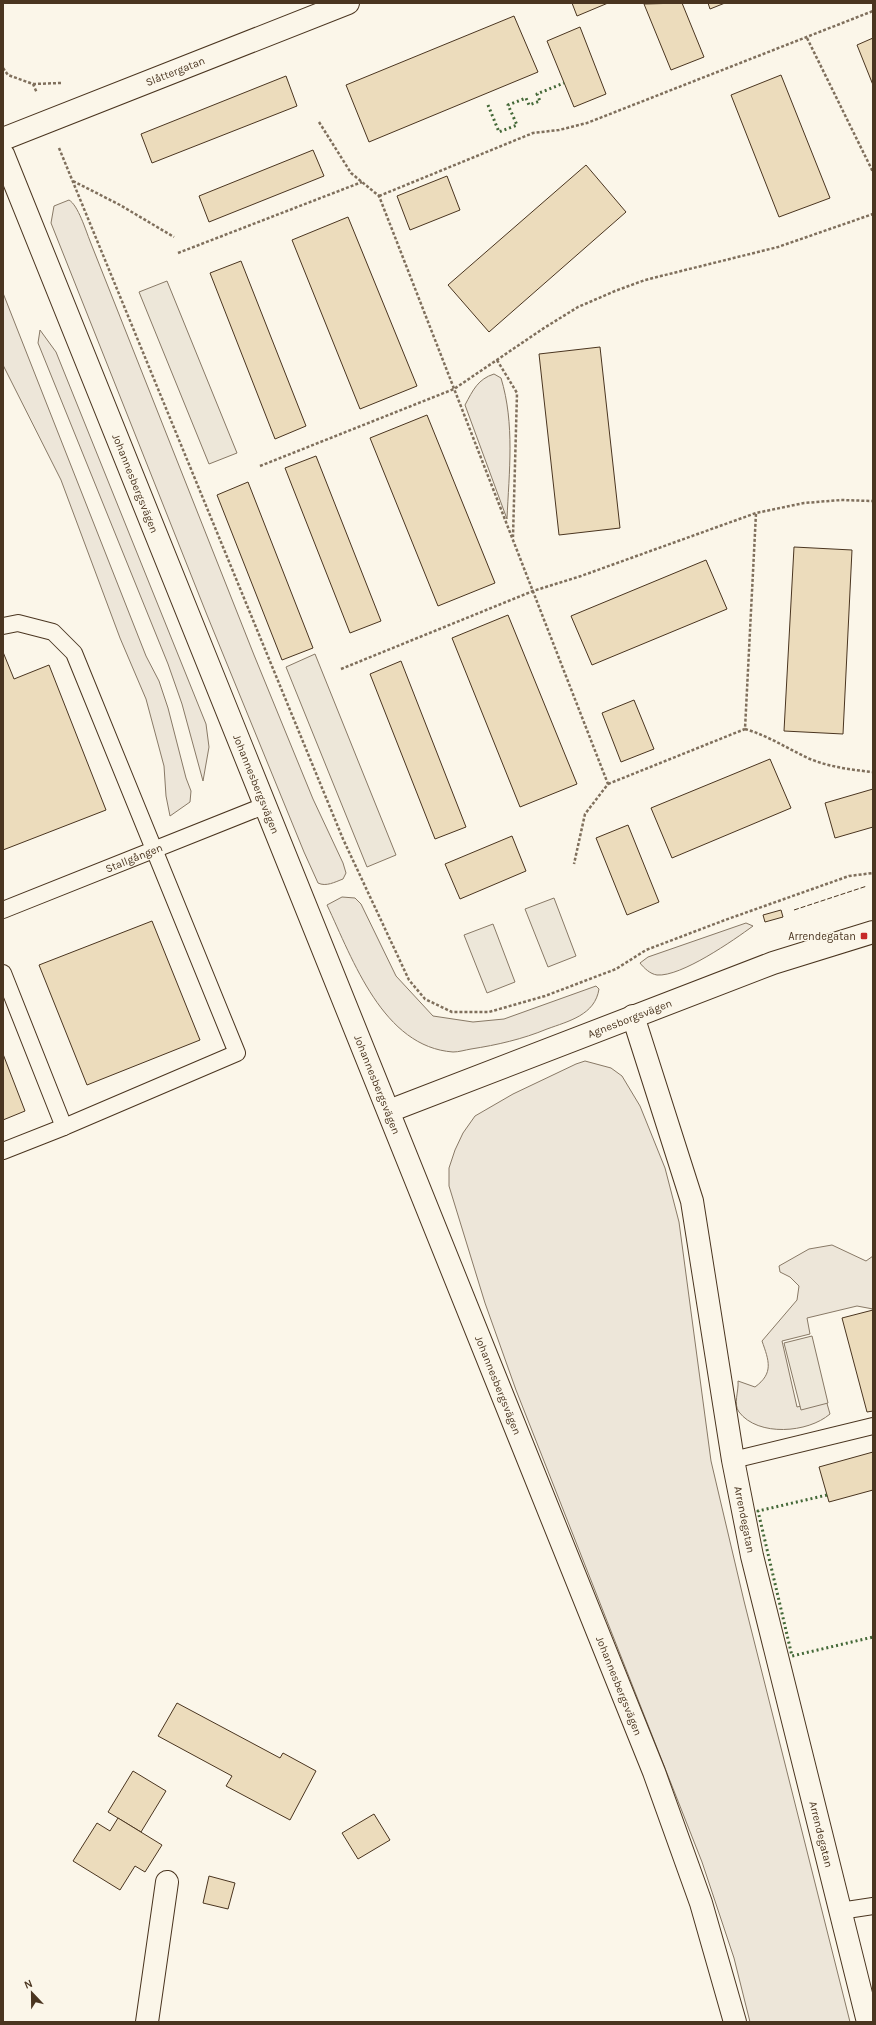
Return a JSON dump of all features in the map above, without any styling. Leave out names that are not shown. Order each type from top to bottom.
[{"type":"street","name":"Slåttergatan","points":[[3,139],[348,3]]},
{"type":"street","name":"Johannesbergsvägen","points":[[3,154],[654,1772],[701,1903],[735,2022]]},
{"type":"street","name":"Agnesborgsvägen","points":[[389,1111],[773,963],[873,932]]},
{"type":"street","name":"Arrendegatan","points":[[633,1016],[692,1201],[733,1460],[752,1556],[868,2022]]},
{"type":"street","points":[[147,2022],[167,1882]]},
{"type":"lane","points":[[3,626],[18,623],[53,632],[74,653],[237,1053],[64,1128],[3,1151]]},
{"type":"lane","name":"Stallgången","points":[[3,910],[266,805]]},
{"type":"lane","points":[[3,973],[64,1128]]},
{"type":"lane","points":[[733,1460],[873,1426]]},
{"type":"lane","points":[[840,1912],[873,1906]]},
{"type":"path","points":[[378,196],[533,133],[559,130],[588,123],[873,11]]},
{"type":"path","points":[[807,38],[873,172]]},
{"type":"path","points":[[3,68],[8,75],[33,84],[342,839],[409,980],[425,999],[452,1012],[489,1012],[544,996],[616,969],[646,950],[725,920],[849,876],[873,872]]},
{"type":"path","points":[[319,122],[351,173],[378,196],[608,784]]},
{"type":"path","points":[[72,181],[120,205],[174,237]]},
{"type":"path","points":[[178,253],[362,182]]},
{"type":"path","points":[[260,466],[454,389],[578,307],[615,291],[645,280],[778,247],[873,214]]},
{"type":"path","points":[[497,360],[517,393],[513,540]]},
{"type":"path","points":[[341,669],[533,591],[581,576],[756,513],[804,503],[841,500],[873,501]]},
{"type":"path","points":[[745,729],[756,513]]},
{"type":"path","points":[[574,864],[585,814],[608,784],[745,729],[761,734],[811,759],[847,770],[873,772]]},
{"type":"shaded area","points":[[69,200],[76,207],[81,219],[254,655],[313,799],[343,863],[346,873],[343,879],[327,884],[318,883],[207,615],[51,223],[54,206]]},
{"type":"shaded area","points":[[167,281],[237,453],[209,464],[139,292]]},
{"type":"shaded area","points":[[3,293],[146,656],[159,681],[168,708],[186,778],[191,791],[190,802],[170,816],[166,796],[164,766],[146,699],[120,638],[61,480],[3,365]]},
{"type":"shaded area","points":[[40,330],[56,352],[206,724],[209,747],[203,781],[182,704],[168,664],[38,343]]},
{"type":"shaded area","points":[[494,374],[501,378],[510,430],[510,466],[507,519],[465,405],[473,390],[480,382],[488,376]]},
{"type":"shaded area","points":[[315,654],[396,855],[367,867],[286,667]]},
{"type":"shaded area","points":[[342,897],[355,898],[361,904],[396,976],[433,1016],[473,1022],[504,1019],[596,986],[599,989],[597,998],[587,1011],[580,1016],[519,1039],[455,1052],[429,1047],[407,1035],[389,1018],[360,974],[327,905]]},
{"type":"shaded area","points":[[554,898],[576,956],[548,967],[525,909]]},
{"type":"shaded area","points":[[746,923],[753,926],[707,956],[679,970],[667,974],[657,975],[645,969],[640,963],[648,957]]},
{"type":"shaded area","points":[[493,924],[515,982],[487,993],[464,935]]},
{"type":"shaded area","points":[[585,1061],[611,1068],[622,1076],[640,1106],[665,1168],[679,1222],[711,1461],[744,1601],[850,2022],[750,2022],[734,1958],[702,1862],[516,1390],[485,1303],[449,1186],[449,1168],[455,1150],[463,1133],[475,1116],[513,1094]]},
{"type":"shaded area","points":[[832,1245],[866,1261],[873,1256],[873,1309],[857,1306],[807,1318],[810,1334],[782,1341],[797,1407],[826,1400],[830,1414],[821,1420],[797,1428],[783,1430],[758,1426],[747,1420],[737,1409],[736,1401],[738,1381],[755,1387],[765,1377],[768,1361],[762,1341],[797,1300],[799,1286],[790,1277],[780,1272],[779,1266],[809,1249]]},
{"type":"shaded area","points":[[812,1336],[828,1403],[801,1410],[784,1343]]},
{"type":"building","points":[[572,3],[608,3],[577,16]]},
{"type":"building","points":[[682,3],[704,57],[671,70],[644,4]]},
{"type":"building","points":[[708,3],[725,3],[710,9]]},
{"type":"building","points":[[514,16],[538,72],[369,142],[346,85]]},
{"type":"building","points":[[580,27],[606,94],[574,107],[547,41]]},
{"type":"building","points":[[873,38],[873,85],[857,45]]},
{"type":"building","points":[[781,75],[830,198],[779,217],[731,95]]},
{"type":"building","points":[[286,76],[297,106],[152,163],[141,134]]},
{"type":"building","points":[[313,150],[324,176],[209,222],[199,196]]},
{"type":"building","points":[[586,165],[626,212],[489,332],[448,285]]},
{"type":"building","points":[[447,176],[460,210],[410,230],[397,196]]},
{"type":"building","points":[[348,217],[417,386],[360,409],[292,240]]},
{"type":"building","points":[[241,261],[306,426],[275,439],[210,273]]},
{"type":"building","points":[[600,347],[620,528],[559,535],[539,354]]},
{"type":"building","points":[[427,415],[495,583],[438,606],[370,438]]},
{"type":"building","points":[[316,456],[381,621],[350,633],[285,468]]},
{"type":"building","points":[[248,482],[313,648],[282,660],[217,495]]},
{"type":"building","points":[[794,547],[852,550],[843,734],[784,731]]},
{"type":"building","points":[[706,560],[727,609],[592,665],[571,616]]},
{"type":"building","points":[[508,615],[577,784],[520,807],[452,638]]},
{"type":"building","points":[[3,652],[14,679],[49,665],[106,810],[3,850]]},
{"type":"building","points":[[401,661],[466,827],[435,839],[370,674]]},
{"type":"building","points":[[634,700],[654,749],[621,762],[602,713]]},
{"type":"building","points":[[770,759],[791,808],[672,858],[651,808]]},
{"type":"building","points":[[873,789],[873,827],[835,838],[825,803]]},
{"type":"building","points":[[628,825],[659,902],[627,915],[596,838]]},
{"type":"building","points":[[512,836],[526,871],[460,899],[445,864]]},
{"type":"building","points":[[781,910],[783,917],[765,922],[763,915]]},
{"type":"building","points":[[152,921],[200,1040],[87,1085],[39,965]]},
{"type":"building","points":[[3,1054],[25,1111],[3,1120]]},
{"type":"building","points":[[873,1310],[873,1411],[867,1412],[842,1318]]},
{"type":"building","points":[[873,1452],[873,1490],[829,1502],[819,1467]]},
{"type":"building","points":[[177,1703],[280,1758],[283,1753],[316,1771],[290,1820],[226,1786],[232,1776],[158,1736]]},
{"type":"building","points":[[133,1771],[166,1791],[141,1832],[108,1812]]},
{"type":"building","points":[[374,1814],[390,1840],[358,1859],[342,1833]]},
{"type":"building","points":[[118,1818],[162,1845],[145,1872],[135,1866],[120,1890],[73,1861],[97,1823],[110,1831]]},
{"type":"building","points":[[209,1876],[235,1883],[228,1909],[203,1903]]},
{"type":"hedge","points":[[488,105],[499,132],[517,125],[508,105],[526,98],[529,105],[540,101],[537,94],[564,83]]},
{"type":"hedge","points":[[827,1495],[758,1511],[792,1656],[873,1637]]},
{"type":"fence","points":[[794,910],[867,886]]},
{"type":"place","name":"Arrendegatan","points":[[864,936]]}]
